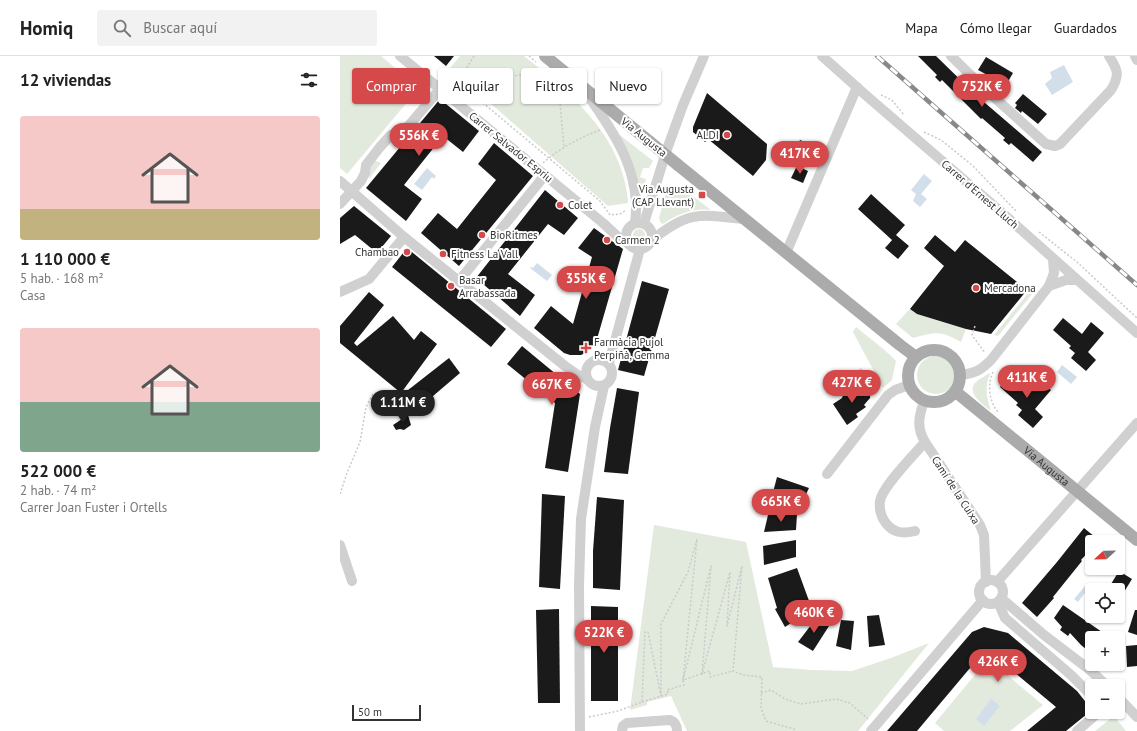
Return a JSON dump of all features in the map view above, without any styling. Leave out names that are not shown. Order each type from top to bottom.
[{"type":"main road","name":"Via Augusta","points":[[545,56],[559,68]]},
{"type":"main road","name":"Via Augusta","points":[[587,91],[900,346],[916,357]]},
{"type":"main road","points":[[941,350],[947,352],[956,361],[960,368],[961,375],[961,380],[956,392],[946,400],[934,403],[924,401],[916,395],[909,385],[908,371],[916,357],[925,351],[941,350]]},
{"type":"main road","name":"Via Augusta","points":[[956,392],[1137,540]]},
{"type":"street","name":"Carrer Salvador Espriu","points":[[400,56],[438,87]]},
{"type":"street","points":[[704,56],[683,105],[640,223],[629,227],[626,235],[629,244],[640,249],[646,247],[652,240],[674,224],[690,217],[715,216],[743,219]]},
{"type":"street","name":"Carrer d'Ernest Lluch","points":[[822,56],[999,210],[1052,259],[1137,333]]},
{"type":"street","points":[[951,56],[1046,144],[1055,146],[1060,144],[1111,90],[1117,81],[1118,74],[1109,56]]},
{"type":"street","points":[[1135,56],[1137,60]]},
{"type":"street","points":[[786,253],[856,87]]},
{"type":"street","points":[[340,204],[360,181],[365,173],[366,165],[380,147],[391,135],[405,130],[438,91]]},
{"type":"street","points":[[587,94],[618,140],[627,160],[635,187],[636,205],[640,223],[650,229],[653,235],[652,240]]},
{"type":"street","name":"Carrer Salvador Espriu","points":[[458,104],[604,223],[618,238],[629,244]]},
{"type":"street","points":[[459,281],[545,175]]},
{"type":"street","points":[[340,181],[404,237],[565,366],[578,376],[587,379],[594,386],[604,386],[608,384],[612,376],[612,369],[609,363],[640,249]]},
{"type":"street","name":"Carrer Salvador Espriu","points":[[604,223],[616,228],[627,230]]},
{"type":"street","points":[[340,292],[370,279],[404,237]]},
{"type":"street","points":[[961,375],[974,373],[982,369],[991,360],[1048,286],[1054,273],[1052,259]]},
{"type":"street","points":[[1048,286],[1066,280],[1077,280]]},
{"type":"street","points":[[587,379],[585,372],[587,367],[592,362],[601,360],[609,363]]},
{"type":"street","points":[[828,474],[888,395],[895,390],[909,385]]},
{"type":"street","points":[[580,731],[579,585],[581,519],[595,427],[604,386]]},
{"type":"street","name":"Camí de la Cuixa","points":[[924,401],[918,424],[919,431],[980,525],[984,535],[986,582]]},
{"type":"street","points":[[997,582],[1137,423]]},
{"type":"street","points":[[915,531],[907,533],[897,532],[889,528],[883,520],[880,512],[880,502],[884,491],[925,442]]},
{"type":"street","points":[[340,545],[352,581]]},
{"type":"street","points":[[1000,600],[990,604],[983,600],[980,594],[981,587],[986,582],[993,581],[1000,584],[1003,591],[1000,600],[1004,618],[1071,675],[1085,689]]},
{"type":"street","points":[[877,729],[983,600]]},
{"type":"street","points":[[1000,600],[1090,670],[1099,679]]},
{"type":"street","points":[[1125,704],[1137,717]]},
{"type":"street","points":[[1077,731],[1092,719]]},
{"type":"street","points":[[622,731],[623,726],[627,723],[670,720],[677,726],[677,731]]},
{"type":"path","points":[[467,68],[474,56]]},
{"type":"path","points":[[564,148],[558,80],[584,106]]},
{"type":"path","points":[[877,93],[892,100],[905,115]]},
{"type":"path","points":[[484,104],[600,201],[610,215],[620,214],[627,209]]},
{"type":"path","points":[[537,168],[564,148],[586,135],[602,129]]},
{"type":"path","points":[[920,129],[941,140],[973,166],[1019,214]]},
{"type":"path","points":[[1034,228],[1077,262],[1137,318]]},
{"type":"path","points":[[975,326],[972,335],[987,356],[998,365],[991,377],[989,390],[993,404],[1001,414]]},
{"type":"path","points":[[340,494],[360,442],[366,407],[373,394],[378,393],[389,396]]},
{"type":"path","points":[[580,717],[618,710],[668,694],[667,690],[684,685],[683,680],[697,539],[688,572],[661,624],[661,696]]},
{"type":"path","points":[[683,680],[711,566],[702,674]]},
{"type":"path","points":[[702,674],[730,572],[727,626],[742,566],[733,671]]},
{"type":"path","points":[[642,702],[645,632],[648,632],[661,696]]},
{"type":"path","points":[[683,680],[710,671],[710,677],[733,671],[743,675],[762,677],[761,708],[766,721],[794,729],[795,731]]},
{"type":"path","points":[[761,692],[771,690],[785,699],[801,704],[836,699],[850,703],[877,729]]},
{"type":"shaded area","points":[[340,56],[381,56],[395,68],[352,68],[352,104],[406,104],[347,174],[340,168]]},
{"type":"shaded area","points":[[460,56],[524,56],[538,68],[521,68],[521,104],[579,104],[606,138],[617,158],[624,179],[628,203],[608,206],[491,104],[513,104],[513,68],[450,68]]},
{"type":"shaded area","points":[[1064,65],[1073,82],[1052,95],[1045,84],[1052,78],[1050,72]]},
{"type":"shaded area","points":[[616,132],[653,161],[649,168],[643,168],[640,177],[646,179],[640,199]]},
{"type":"shaded area","points":[[374,160],[381,163],[369,179],[369,168]]},
{"type":"shaded area","points":[[427,168],[436,176],[434,179],[432,177],[422,190],[414,184]]},
{"type":"shaded area","points":[[924,174],[932,181],[921,194],[927,199],[920,207],[913,201],[916,194],[911,190]]},
{"type":"shaded area","points":[[668,186],[681,187],[711,210],[692,211],[674,217],[663,224],[661,223],[659,218]]},
{"type":"shaded area","points":[[637,229],[641,229],[645,235],[641,241],[637,241],[633,237],[633,233]]},
{"type":"shaded area","points":[[537,263],[552,275],[547,281],[530,268],[533,268]]},
{"type":"shaded area","points":[[1029,292],[1032,294],[998,336],[994,335]]},
{"type":"shaded area","points":[[910,309],[917,314],[966,329],[961,342],[948,335],[938,333],[913,338],[896,324]]},
{"type":"shaded area","points":[[856,327],[896,361],[892,380],[883,388],[853,332]]},
{"type":"shaded area","points":[[936,356],[946,359],[952,365],[955,375],[952,385],[946,391],[936,394],[926,391],[920,385],[917,375],[920,365],[926,359]]},
{"type":"shaded area","points":[[1062,365],[1077,377],[1071,384],[1057,372]]},
{"type":"shaded area","points":[[861,368],[868,378],[863,381],[857,371]]},
{"type":"shaded area","points":[[989,373],[987,393],[991,411],[980,402],[973,390],[973,386],[976,382]]},
{"type":"shaded area","points":[[654,525],[746,542],[773,667],[852,671],[929,643],[858,731],[687,731],[671,696],[647,702],[647,705],[630,710]]},
{"type":"shaded area","points":[[1085,586],[1085,593],[1078,602],[1074,599]]},
{"type":"shaded area","points":[[988,659],[1043,705],[1010,731],[944,731],[935,723]]},
{"type":"shaded area","points":[[991,699],[1000,706],[984,726],[976,719]]},
{"type":"shaded area","points":[[1110,719],[1116,719],[1126,731],[1095,731]]},
{"type":"building","points":[[434,56],[454,56],[446,66]]},
{"type":"building","points":[[918,56],[936,56],[977,96],[1042,152],[1033,162],[1011,143],[1009,145],[1003,140],[1005,138],[982,118],[981,119],[942,80],[940,82],[935,77],[937,75]]},
{"type":"building","points":[[986,57],[1013,73],[1006,85],[978,70]]},
{"type":"building","name":"ALDI","points":[[707,93],[767,144],[766,160],[753,176],[708,139],[705,142],[693,132],[693,127]]},
{"type":"building","points":[[1023,94],[1047,114],[1038,124],[1022,111],[1021,113],[1015,108],[1017,105],[1015,103]]},
{"type":"building","points":[[438,101],[438,104],[446,104],[479,131],[463,152],[443,136],[404,185],[422,199],[406,221],[366,188]]},
{"type":"building","points":[[800,140],[812,145],[807,158],[799,154],[801,150],[796,148]]},
{"type":"building","points":[[494,143],[533,176],[459,266],[421,233],[438,213],[457,229],[496,180],[478,164]]},
{"type":"building","points":[[797,166],[808,171],[803,183],[791,178]]},
{"type":"building","points":[[545,190],[578,218],[564,235],[548,224],[508,274],[535,295],[520,316],[476,278]]},
{"type":"building","points":[[871,194],[905,225],[896,235],[909,246],[898,259],[885,248],[893,239],[892,240],[858,209]]},
{"type":"building","points":[[354,206],[391,236],[377,253],[355,235],[340,244],[340,218]]},
{"type":"building","points":[[594,228],[623,249],[597,339],[587,352],[581,355],[570,355],[564,353],[534,328],[551,306],[573,324],[592,257],[578,248]]},
{"type":"building","name":"Mercadona","points":[[935,235],[955,252],[965,240],[1027,290],[991,334],[966,329],[917,314],[910,309],[944,266],[924,248]]},
{"type":"building","points":[[407,248],[506,329],[491,347],[392,267]]},
{"type":"building","points":[[642,281],[669,289],[644,376],[618,370]]},
{"type":"building","points":[[369,292],[384,305],[354,343],[357,346],[393,316],[414,340],[421,331],[437,344],[401,393],[340,343],[340,326]]},
{"type":"building","points":[[1063,318],[1082,334],[1091,322],[1104,333],[1088,352],[1096,360],[1086,371],[1071,358],[1075,353],[1069,348],[1071,346],[1053,330]]},
{"type":"building","points":[[522,346],[580,394],[568,472],[545,468],[555,403],[507,364]]},
{"type":"building","points":[[449,358],[460,373],[419,408],[403,394]]},
{"type":"building","points":[[1010,375],[1029,391],[1038,379],[1051,390],[1035,409],[1043,417],[1033,428],[1018,415],[1022,410],[1016,405],[1018,403],[1000,387]]},
{"type":"building","points":[[859,386],[862,391],[868,391],[870,393],[870,398],[864,405],[866,407],[856,414],[858,417],[847,425],[833,404],[842,398],[844,393],[849,393]]},
{"type":"building","points":[[617,388],[639,392],[628,474],[604,472]]},
{"type":"building","points":[[408,415],[411,425],[404,430],[396,430],[393,425]]},
{"type":"building","points":[[777,477],[809,488],[800,507],[772,496]]},
{"type":"building","points":[[542,494],[565,496],[560,589],[539,587]]},
{"type":"building","points":[[597,497],[624,500],[620,590],[593,588],[593,551]]},
{"type":"building","points":[[797,514],[796,530],[764,532],[768,515]]},
{"type":"building","points":[[1084,528],[1092,535],[1085,535],[1085,556],[1081,560],[1082,561],[1053,597],[1054,598],[1037,617],[1022,603]]},
{"type":"building","points":[[796,540],[796,557],[764,565],[763,546]]},
{"type":"building","points":[[797,568],[812,609],[785,627],[775,609],[777,608],[768,578]]},
{"type":"building","points":[[1117,575],[1125,575],[1132,579],[1125,590],[1125,583],[1112,583]]},
{"type":"building","points":[[1063,605],[1085,620],[1085,623],[1089,623],[1101,631],[1085,631],[1085,648],[1070,633],[1068,636],[1060,630],[1062,627],[1054,618]]},
{"type":"building","points":[[591,606],[618,607],[618,701],[591,701]]},
{"type":"building","points":[[559,609],[560,703],[538,703],[536,610]]},
{"type":"building","points":[[1135,610],[1137,610],[1137,635],[1128,632]]},
{"type":"building","points":[[879,615],[885,645],[869,647],[867,616]]},
{"type":"building","points":[[818,616],[829,626],[813,651],[798,642]]},
{"type":"building","points":[[841,620],[854,621],[851,650],[836,646]]},
{"type":"building","points":[[984,627],[1008,633],[1077,691],[1085,701],[1085,716],[1066,731],[1027,731],[1056,707],[986,649],[917,731],[887,731],[972,632]]},
{"type":"building","points":[[1137,645],[1137,666],[1127,667],[1126,646]]},
{"type":"railway","points":[[877,56],[1137,285]]},
{"type":"place","name":"ALDI","points":[[727,135]]},
{"type":"place","name":"Via Augusta (CAP Llevant)","points":[[702,195]]},
{"type":"place","name":"Colet","points":[[560,205]]},
{"type":"place","name":"BioRitmes","points":[[482,235]]},
{"type":"place","name":"Carmen 2","points":[[607,240]]},
{"type":"place","name":"Chambao","points":[[407,252]]},
{"type":"place","name":"Fitness La Vall","points":[[443,254]]},
{"type":"place","name":"Basar Arrabassada","points":[[451,286]]},
{"type":"place","name":"Mercadona","points":[[976,288]]},
{"type":"place","name":"Farmàcia Pujol Perpiñà, Gemma","points":[[586,348]]}]
